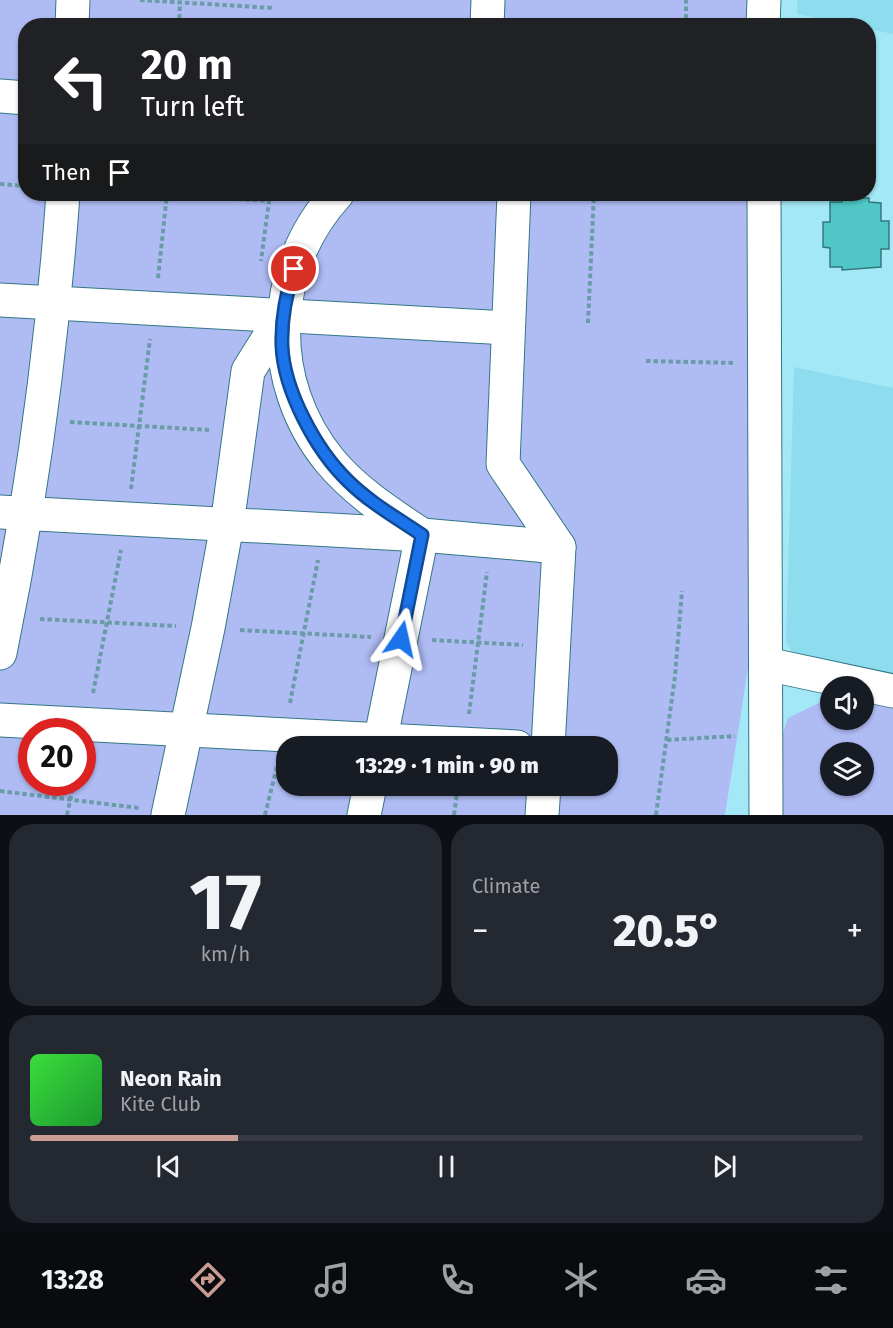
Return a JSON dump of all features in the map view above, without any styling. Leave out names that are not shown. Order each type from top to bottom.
[{"type":"street","points":[[72,18],[73,0]]},
{"type":"street","points":[[487,18],[488,0]]},
{"type":"street","points":[[763,18],[764,0]]},
{"type":"street","points":[[0,96],[18,97]]},
{"type":"street","points":[[0,653],[8,617],[13,513],[39,420],[55,302],[62,201]]},
{"type":"street","points":[[332,201],[311,229],[299,254],[283,315],[282,348],[288,377],[313,434],[328,459],[368,499],[422,535]]},
{"type":"street","points":[[514,201],[503,464],[559,547],[549,736]]},
{"type":"street","points":[[764,201],[766,815]]},
{"type":"street","points":[[0,300],[508,328]]},
{"type":"street","points":[[168,813],[208,628],[226,525],[248,371],[283,315]]},
{"type":"street","points":[[13,513],[422,535],[559,547]]},
{"type":"street","points":[[381,736],[422,535]]},
{"type":"street","points":[[766,664],[893,691]]},
{"type":"street","points":[[0,720],[18,721]]},
{"type":"street","points":[[96,726],[295,736]]},
{"type":"street","points":[[364,815],[368,796]]},
{"type":"street","points":[[542,815],[543,796]]},
{"type":"path","points":[[140,0],[274,8]]},
{"type":"path","points":[[686,0],[686,18]]},
{"type":"path","points":[[179,18],[180,1]]},
{"type":"path","points":[[0,184],[18,185]]},
{"type":"path","points":[[87,718],[127,519],[165,201]]},
{"type":"path","points":[[260,263],[269,201]]},
{"type":"path","points":[[588,323],[594,201]]},
{"type":"path","points":[[646,361],[765,363]]},
{"type":"path","points":[[39,420],[240,432]]},
{"type":"path","points":[[265,815],[284,735],[324,531]]},
{"type":"path","points":[[466,736],[490,542]]},
{"type":"path","points":[[656,815],[667,740],[682,591]]},
{"type":"path","points":[[8,617],[208,628]]},
{"type":"path","points":[[667,740],[739,736],[766,739]]},
{"type":"path","points":[[0,791],[168,813]]},
{"type":"path","points":[[67,815],[72,796]]},
{"type":"path","points":[[454,815],[457,796]]},
{"type":"shaded area","points":[[0,0],[749,0],[749,18],[18,18],[18,201],[748,201],[748,668],[725,815],[0,815]]},
{"type":"shaded area","points":[[797,0],[893,0],[893,34],[876,30],[876,18],[817,18],[797,14]]},
{"type":"shaded area","points":[[794,367],[893,388],[893,677],[794,656],[786,641]]},
{"type":"shaded area","points":[[874,699],[893,702],[893,815],[782,815],[778,748],[788,718],[820,702],[820,730],[874,730]]},
{"type":"building","points":[[830,202],[881,203],[881,221],[889,221],[889,249],[881,249],[881,267],[842,270],[842,267],[830,267],[830,248],[823,247],[823,222],[830,222]]},
{"type":"route","points":[[294,269],[283,315],[282,348],[288,377],[300,408],[328,459],[347,480],[368,499],[422,535],[401,639]]}]
